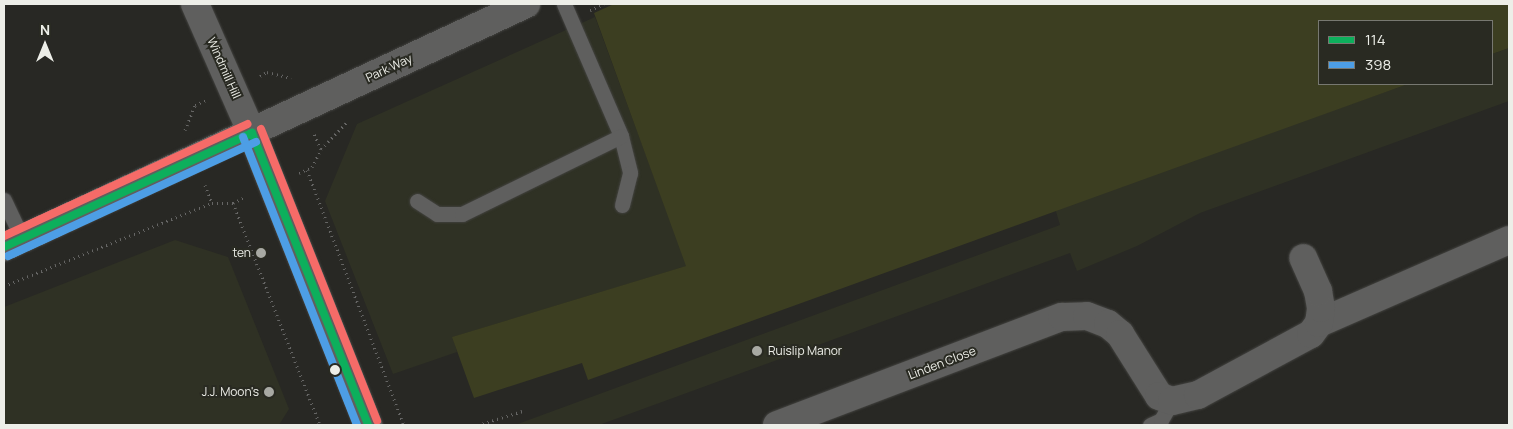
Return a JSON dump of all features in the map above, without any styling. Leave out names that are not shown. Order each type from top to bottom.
[{"type":"street","name":"Windmill Hill","points":[[195,4],[252,133],[368,425]]},
{"type":"street","name":"Park Way","points":[[13,242],[252,133],[526,4]]},
{"type":"street","points":[[1172,401],[1198,395],[1298,342],[1320,322],[1509,240]]},
{"type":"street","points":[[1303,258],[1318,291],[1320,322]]},
{"type":"street","name":"Linden Close","points":[[777,425],[1062,317],[1087,316],[1108,324],[1120,334],[1151,385],[1160,396],[1172,401]]},
{"type":"lane","points":[[564,4],[621,136],[630,173],[622,205]]},
{"type":"lane","points":[[417,201],[437,214],[462,214],[621,136]]},
{"type":"lane","points":[[4,200],[13,242]]},
{"type":"lane","points":[[1150,425],[1161,420],[1172,401]]},
{"type":"path","points":[[307,170],[404,425]]},
{"type":"path","points":[[4,286],[212,203]]},
{"type":"path","points":[[233,203],[320,425]]},
{"type":"path","points":[[478,425],[523,411]]},
{"type":"shaded area","points":[[595,17],[687,266],[453,337],[457,352],[393,374],[325,201],[357,124]]},
{"type":"shaded area","points":[[1509,48],[1509,101],[1200,213],[1137,246],[1077,271],[1070,253],[599,425],[515,425],[1060,225],[1055,208],[1405,85],[1493,85],[1493,54]]},
{"type":"shaded area","points":[[175,240],[228,257],[289,409],[279,425],[4,425],[4,307]]},
{"type":"green space","points":[[614,4],[1509,4],[1509,48],[1493,54],[1493,20],[1318,20],[1318,85],[1405,85],[588,380],[582,363],[474,398],[452,337],[686,266],[594,13]]},
{"type":"transit line","points":[[4,236],[248,124]]},
{"type":"transit line","points":[[261,129],[377,421]]},
{"type":"transit line","name":"114","points":[[252,133],[368,425]]},
{"type":"transit line","name":"114","points":[[4,247],[252,133]]},
{"type":"transit line","name":"398","points":[[243,137],[357,425]]},
{"type":"transit line","name":"398","points":[[8,256],[256,142]]},
{"type":"place","name":"ten","points":[[261,253]]},
{"type":"place","name":"Ruislip Manor","points":[[757,351]]},
{"type":"place","name":"J.J. Moon's","points":[[269,392]]}]
